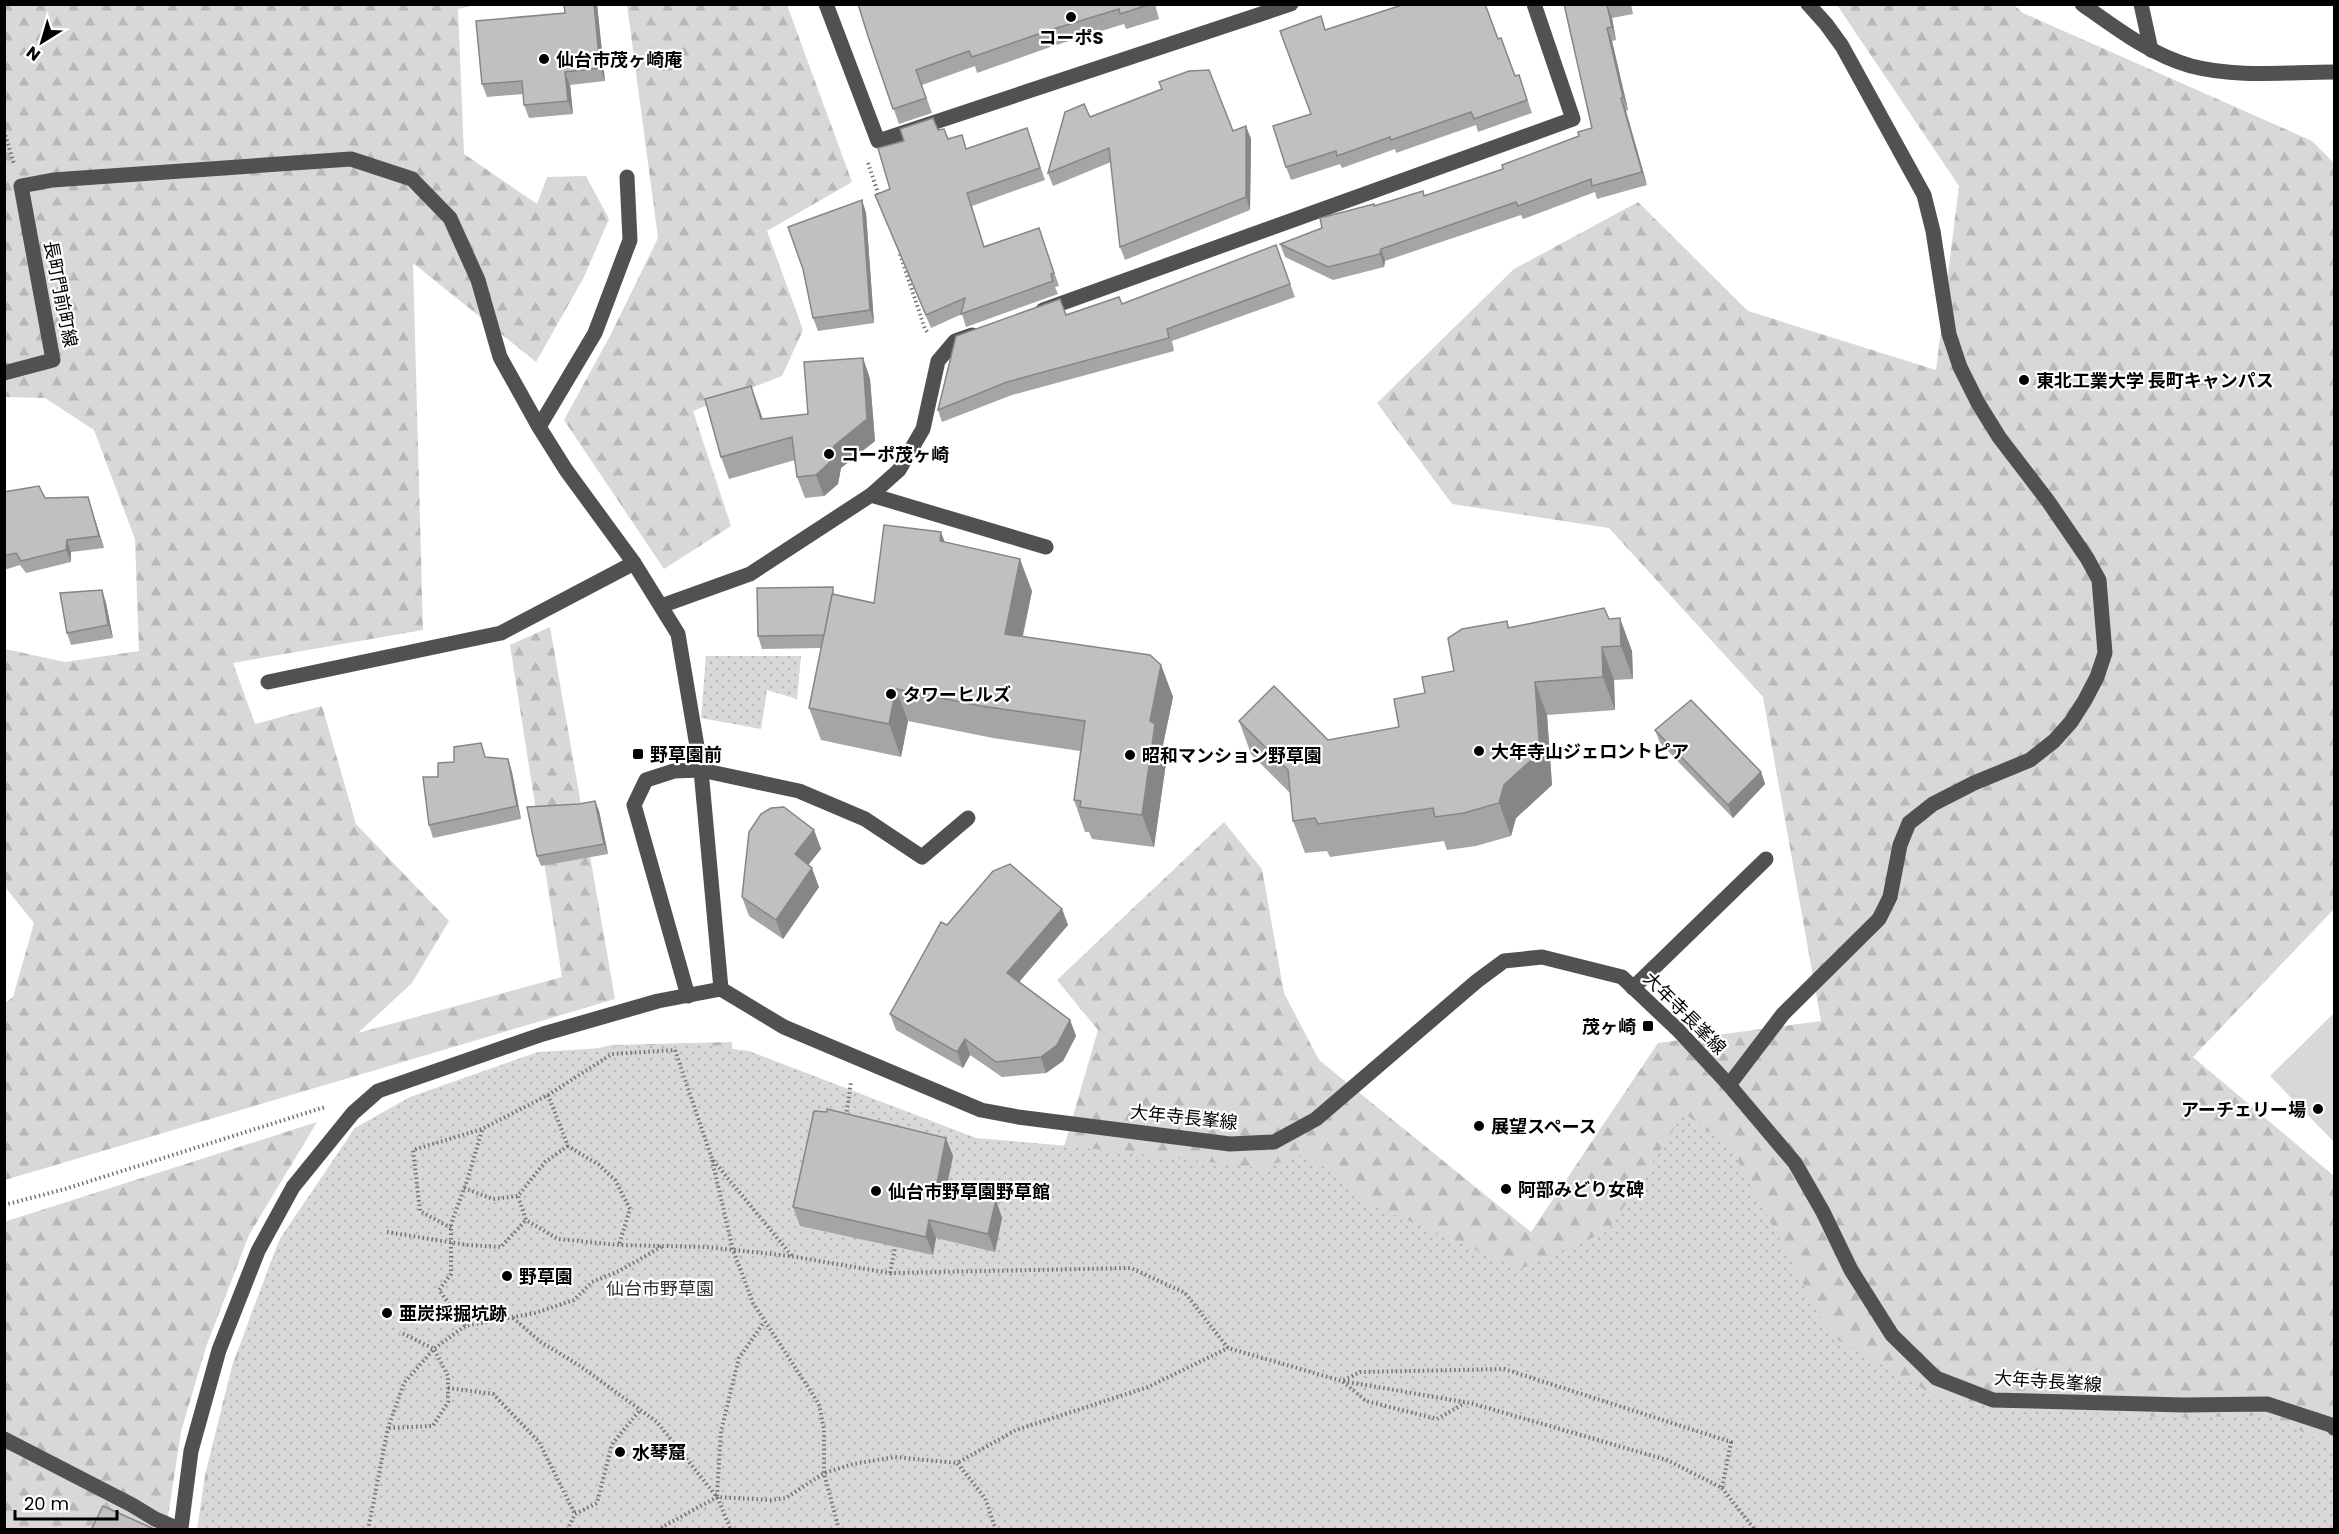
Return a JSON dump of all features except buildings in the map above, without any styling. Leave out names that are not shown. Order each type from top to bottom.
[{"type":"street","points":[[826,4],[878,141],[1291,4]]},
{"type":"street","points":[[1034,313],[1572,119],[1534,4]]},
{"type":"street","points":[[1729,1085],[1783,1014],[1879,919],[1890,897],[1900,845],[1909,823],[1933,804],[1974,783],[2030,760],[2054,741],[2071,722],[2085,700],[2097,677],[2105,653],[2105,629],[2099,580],[2048,501],[1999,437],[1960,367],[1949,334],[1933,231],[1924,195],[1842,46],[1808,4]]},
{"type":"street","points":[[2082,4],[2151,50],[2190,66],[2253,73],[2334,72]]},
{"type":"street","points":[[2141,4],[2151,50]]},
{"type":"street","points":[[4,1439],[132,1505],[155,1520],[181,1529],[191,1451],[219,1350],[258,1251],[293,1187],[353,1113],[378,1091],[543,1034],[658,1001],[721,989],[701,770],[678,634],[634,563],[566,470],[539,428],[500,357],[478,280],[450,218],[412,179],[351,159],[53,180],[21,186]]},
{"type":"street","points":[[539,428],[595,333],[630,240],[627,177]]},
{"type":"street","name":"長町門前町線","points":[[4,373],[53,360],[21,186]]},
{"type":"street","points":[[661,606],[750,574],[871,495],[899,470],[923,429],[938,361],[955,341],[989,329]]},
{"type":"street","points":[[871,495],[1046,547]]},
{"type":"street","points":[[268,682],[501,633],[634,563]]},
{"type":"street","points":[[688,996],[634,805],[646,780],[674,771],[701,770],[799,791],[865,819],[922,856],[968,818]]},
{"type":"street","points":[[1633,988],[1766,860]]},
{"type":"street","name":"大年寺長峯線","points":[[721,989],[784,1027],[981,1110],[1018,1117],[1230,1144],[1274,1142],[1316,1119],[1477,981],[1504,961],[1542,957],[1622,977],[1678,1030],[1729,1085],[1795,1163],[1823,1212],[1851,1270],[1892,1335],[1936,1378],[1993,1400],[2149,1405],[2266,1404],[2331,1425],[2334,1428]]},
{"type":"path","points":[[4,131],[21,186]]},
{"type":"path","points":[[878,141],[865,155],[881,200]]},
{"type":"path","points":[[896,244],[925,329],[945,353]]},
{"type":"path","points":[[451,1228],[420,1211],[412,1150],[482,1129],[548,1095],[612,1054],[675,1050],[712,1159],[732,1250],[753,1303],[819,1404],[824,1430],[824,1473],[839,1530]]},
{"type":"path","points":[[844,1125],[855,1057]]},
{"type":"path","points":[[548,1095],[568,1146],[599,1165],[615,1180],[630,1209],[618,1245]]},
{"type":"path","points":[[4,1205],[65,1189],[334,1104]]},
{"type":"path","points":[[465,1326],[438,1290],[451,1274],[451,1228],[482,1129]]},
{"type":"path","points":[[464,1188],[494,1198],[518,1196],[545,1162],[568,1146]]},
{"type":"path","points":[[712,1159],[794,1257]]},
{"type":"path","points":[[518,1196],[526,1220],[558,1239],[618,1245],[732,1250],[794,1257],[890,1274],[1131,1268],[1185,1293],[1228,1348],[1342,1381],[1465,1403],[1667,1460],[1722,1488],[1755,1530]]},
{"type":"path","points":[[387,1232],[501,1248],[526,1220]]},
{"type":"path","points":[[890,1274],[896,1240]]},
{"type":"path","points":[[368,1530],[388,1428],[404,1383],[434,1349],[465,1326],[535,1313],[574,1300],[592,1282],[619,1271],[663,1246]]},
{"type":"path","points":[[512,1317],[541,1342],[580,1366],[657,1422],[717,1497],[731,1530]]},
{"type":"path","points":[[717,1497],[721,1431],[740,1358],[765,1321]]},
{"type":"path","points":[[388,1428],[433,1426],[448,1402],[448,1376],[434,1349],[400,1332]]},
{"type":"path","points":[[657,1530],[717,1497],[771,1500],[786,1498],[824,1473],[853,1464],[895,1457],[957,1463],[1016,1430],[1149,1387],[1228,1348]]},
{"type":"path","points":[[1342,1381],[1360,1372],[1504,1369],[1731,1442],[1722,1488]]},
{"type":"path","points":[[1342,1381],[1366,1401],[1437,1419],[1465,1403]]},
{"type":"path","points":[[448,1388],[493,1394],[539,1442],[575,1514]]},
{"type":"path","points":[[567,1530],[575,1514],[597,1503],[612,1444],[640,1410]]},
{"type":"path","points":[[957,1463],[985,1498],[996,1530]]},
{"type":"green space","points":[[5,5],[474,5],[458,9],[464,154],[537,204],[547,177],[586,176],[609,219],[584,277],[536,362],[413,263],[423,630],[233,663],[255,724],[322,706],[356,824],[449,921],[412,983],[358,1033],[562,977],[510,645],[550,627],[615,999],[5,1180],[5,1003],[13,997],[34,923],[5,887],[5,649],[65,662],[139,651],[135,539],[94,430],[45,398],[5,397]]},
{"type":"green space","points":[[627,5],[787,5],[852,182],[767,231],[803,330],[782,376],[693,411],[731,526],[664,569],[564,420],[611,334],[658,238]]},
{"type":"green space","points":[[1837,5],[2014,5],[2023,13],[2312,141],[2334,163],[2334,909],[2193,1057],[2334,1176],[2334,1529],[197,1530],[205,1475],[232,1366],[278,1243],[355,1128],[495,1071],[612,1045],[732,1042],[735,1154],[1018,1305],[1098,1030],[1057,980],[1224,822],[1262,869],[1284,993],[1319,1060],[1531,1232],[1658,1043],[1821,1021],[1763,697],[1609,528],[1452,504],[1377,403],[1514,269],[1638,202],[1748,311],[1936,370],[1959,186]]},
{"type":"green space","points":[[706,656],[801,656],[797,699],[767,690],[761,729],[701,718]]},
{"type":"green space","name":"アーチェリー場","points":[[2334,1013],[2334,1142],[2270,1076]]},
{"type":"green space","name":"仙台市野草園","points":[[685,1043],[749,1051],[976,1138],[1262,1168],[1306,1153],[1370,1204],[1520,1269],[1608,1231],[1684,1113],[1731,1148],[1831,1336],[1941,1399],[2173,1418],[2270,1415],[2334,1448],[2334,1530],[201,1530],[212,1447],[250,1317],[281,1237],[355,1128],[410,1097],[538,1052]]},
{"type":"green space","points":[[317,1122],[249,1235],[206,1347],[181,1432],[166,1529],[5,1529],[4,1222]]},
{"type":"place","name":"コーポS","points":[[1071,17]]},
{"type":"place","name":"仙台市茂ヶ崎庵","points":[[544,59]]},
{"type":"place","name":"東北工業大学 長町キャンパス","points":[[2024,380]]},
{"type":"place","name":"コーポ茂ヶ崎","points":[[829,454]]},
{"type":"place","name":"タワーヒルズ","points":[[891,694]]},
{"type":"place","name":"大年寺山ジェロントピア","points":[[1479,751]]},
{"type":"place","name":"野草園前","points":[[638,754]]},
{"type":"place","name":"昭和マンション野草園","points":[[1130,755]]},
{"type":"place","name":"茂ヶ崎","points":[[1648,1026]]},
{"type":"place","name":"アーチェリー場","points":[[2318,1109]]},
{"type":"place","name":"展望スペース","points":[[1479,1126]]},
{"type":"place","name":"阿部みどり女碑","points":[[1506,1189]]},
{"type":"place","name":"仙台市野草園野草館","points":[[876,1191]]},
{"type":"place","name":"野草園","points":[[507,1276]]},
{"type":"place","name":"亜炭採掘坑跡","points":[[387,1313]]},
{"type":"place","name":"水琴窟","points":[[620,1452]]}]
